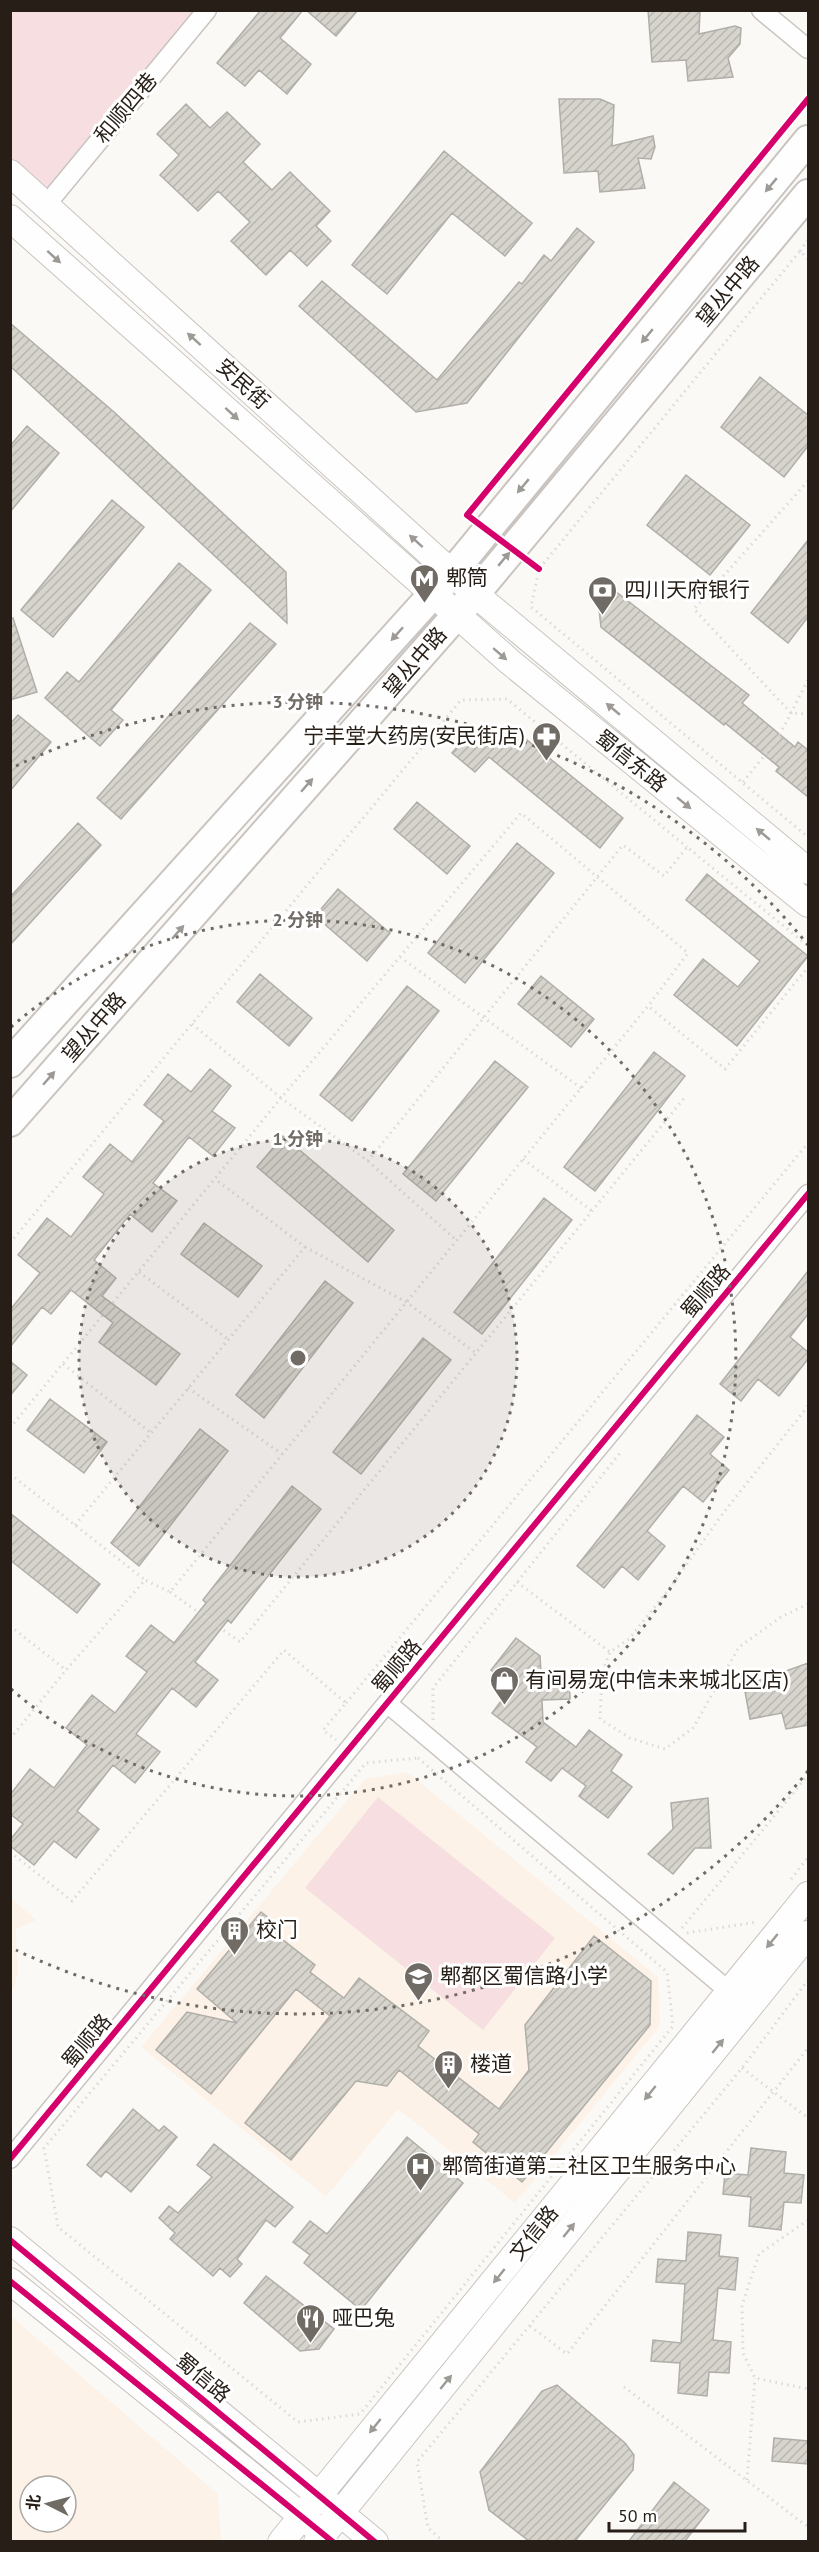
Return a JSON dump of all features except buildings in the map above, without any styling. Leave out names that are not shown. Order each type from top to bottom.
[{"type":"main road","name":"望丛中路","points":[[10,1063],[442,584],[808,140]]},
{"type":"main road","name":"安民街","points":[[10,173],[465,605]]},
{"type":"main road","name":"望丛中路","points":[[10,1122],[465,605],[808,194]]},
{"type":"main road","name":"安民街","points":[[10,218],[442,584]]},
{"type":"main road","name":"蜀信东路","points":[[465,605],[808,871]]},
{"type":"main road","name":"蜀信东路","points":[[465,605],[510,662],[808,904]]},
{"type":"main road","name":"文信路","points":[[281,2541],[730,1992],[797,1890]]},
{"type":"main road","points":[[10,2281],[302,2516],[324,2539],[340,2513],[808,1934]]},
{"type":"main road","name":"蜀信路","points":[[10,2240],[375,2541]]},
{"type":"street","name":"和顺四巷","points":[[46,205],[207,10]]},
{"type":"street","points":[[761,10],[808,49]]},
{"type":"street","name":"蜀顺路","points":[[10,2159],[808,1194]]},
{"type":"street","points":[[387,1703],[730,1992]]},
{"type":"path","points":[[808,240],[539,569],[531,607],[808,837]]},
{"type":"path","points":[[800,251],[808,259]]},
{"type":"path","points":[[808,482],[694,609],[791,713],[808,714]]},
{"type":"path","points":[[512,549],[539,569]]},
{"type":"path","points":[[743,782],[777,740],[808,680]]},
{"type":"path","points":[[10,1243],[461,700],[507,699],[808,946]]},
{"type":"path","points":[[10,1428],[281,1098],[521,813],[688,953],[648,1006],[170,1592]]},
{"type":"path","points":[[368,1161],[623,845],[664,876],[687,847]]},
{"type":"path","points":[[400,957],[581,1088]]},
{"type":"path","points":[[648,1006],[725,1069],[808,967]]},
{"type":"path","points":[[192,1024],[281,1098],[368,1161],[457,1240]]},
{"type":"path","points":[[10,1474],[145,1580],[170,1592],[240,1641],[685,1097]]},
{"type":"path","points":[[366,1763],[44,2148],[58,2228],[298,2422],[360,2414],[673,2026],[667,1972],[436,1773],[418,1758],[366,1763],[323,1730],[808,1143]]},
{"type":"path","points":[[523,1159],[592,1211]]},
{"type":"path","points":[[215,1179],[305,1247],[406,1302],[476,1353]]},
{"type":"path","points":[[75,1525],[305,1247]]},
{"type":"path","points":[[139,1272],[229,1340]]},
{"type":"path","points":[[63,1364],[151,1433]]},
{"type":"path","points":[[188,1388],[282,1454]]},
{"type":"path","points":[[808,1406],[724,1512],[669,1589],[629,1639],[610,1653],[602,1672],[600,1719],[630,1738],[666,1749],[693,1728],[739,1647],[781,1617],[808,1604]]},
{"type":"path","points":[[433,1725],[433,1688],[626,1445]]},
{"type":"path","points":[[10,1739],[66,1670],[145,1580]]},
{"type":"path","points":[[517,1582],[610,1653]]},
{"type":"path","points":[[10,1626],[66,1670]]},
{"type":"path","points":[[10,1852],[72,1901],[284,1650],[346,1702]]},
{"type":"path","points":[[764,1913],[757,1922],[677,1934],[808,1775]]},
{"type":"path","points":[[797,1890],[808,1857]]},
{"type":"path","points":[[444,2541],[428,2528],[417,2462],[742,2068],[808,1980]]},
{"type":"path","points":[[530,2326],[567,2354],[808,2048]]},
{"type":"path","points":[[742,2068],[808,2118]]},
{"type":"path","points":[[747,2480],[755,2378],[742,2353],[741,2305],[759,2254],[808,2220]]},
{"type":"path","points":[[755,2378],[808,2389]]},
{"type":"path","points":[[624,2387],[808,2527]]},
{"type":"shaded area","points":[[11,11],[201,11],[49,193],[11,159]]},
{"type":"shaded area","name":"郫都区蜀信路小学","points":[[407,1772],[658,1977],[660,2026],[515,2203],[398,2109],[326,2197],[141,2047],[365,1779]]},
{"type":"shaded area","points":[[378,1797],[555,1938],[483,2030],[305,1888]]},
{"type":"shaded area","points":[[11,1898],[36,1920],[16,1929],[18,1972],[14,1988],[11,1989]]},
{"type":"shaded area","points":[[10,2315],[218,2494],[221,2541],[11,2541]]},
{"type":"cycle path","points":[[539,569],[467,515],[808,99]]},
{"type":"cycle path","points":[[10,2159],[808,1194]]},
{"type":"cycle path","points":[[10,2240],[375,2542]]},
{"type":"cycle path","points":[[10,2281],[333,2542]]},
{"type":"place","name":"郫筒","points":[[425,604]]},
{"type":"place","name":"四川天府银行","points":[[603,616]]},
{"type":"place","name":"宁丰堂大药房(安民街店)","points":[[546,762]]},
{"type":"place","name":"有间易宠(中信未来城北区店)","points":[[504,1706]]},
{"type":"place","name":"校门","points":[[235,1956]]},
{"type":"place","name":"郫都区蜀信路小学","points":[[419,2002]]},
{"type":"place","name":"楼道","points":[[449,2090]]},
{"type":"place","name":"郫筒街道第二社区卫生服务中心","points":[[421,2192]]},
{"type":"place","name":"哑巴兔","points":[[311,2344]]}]
